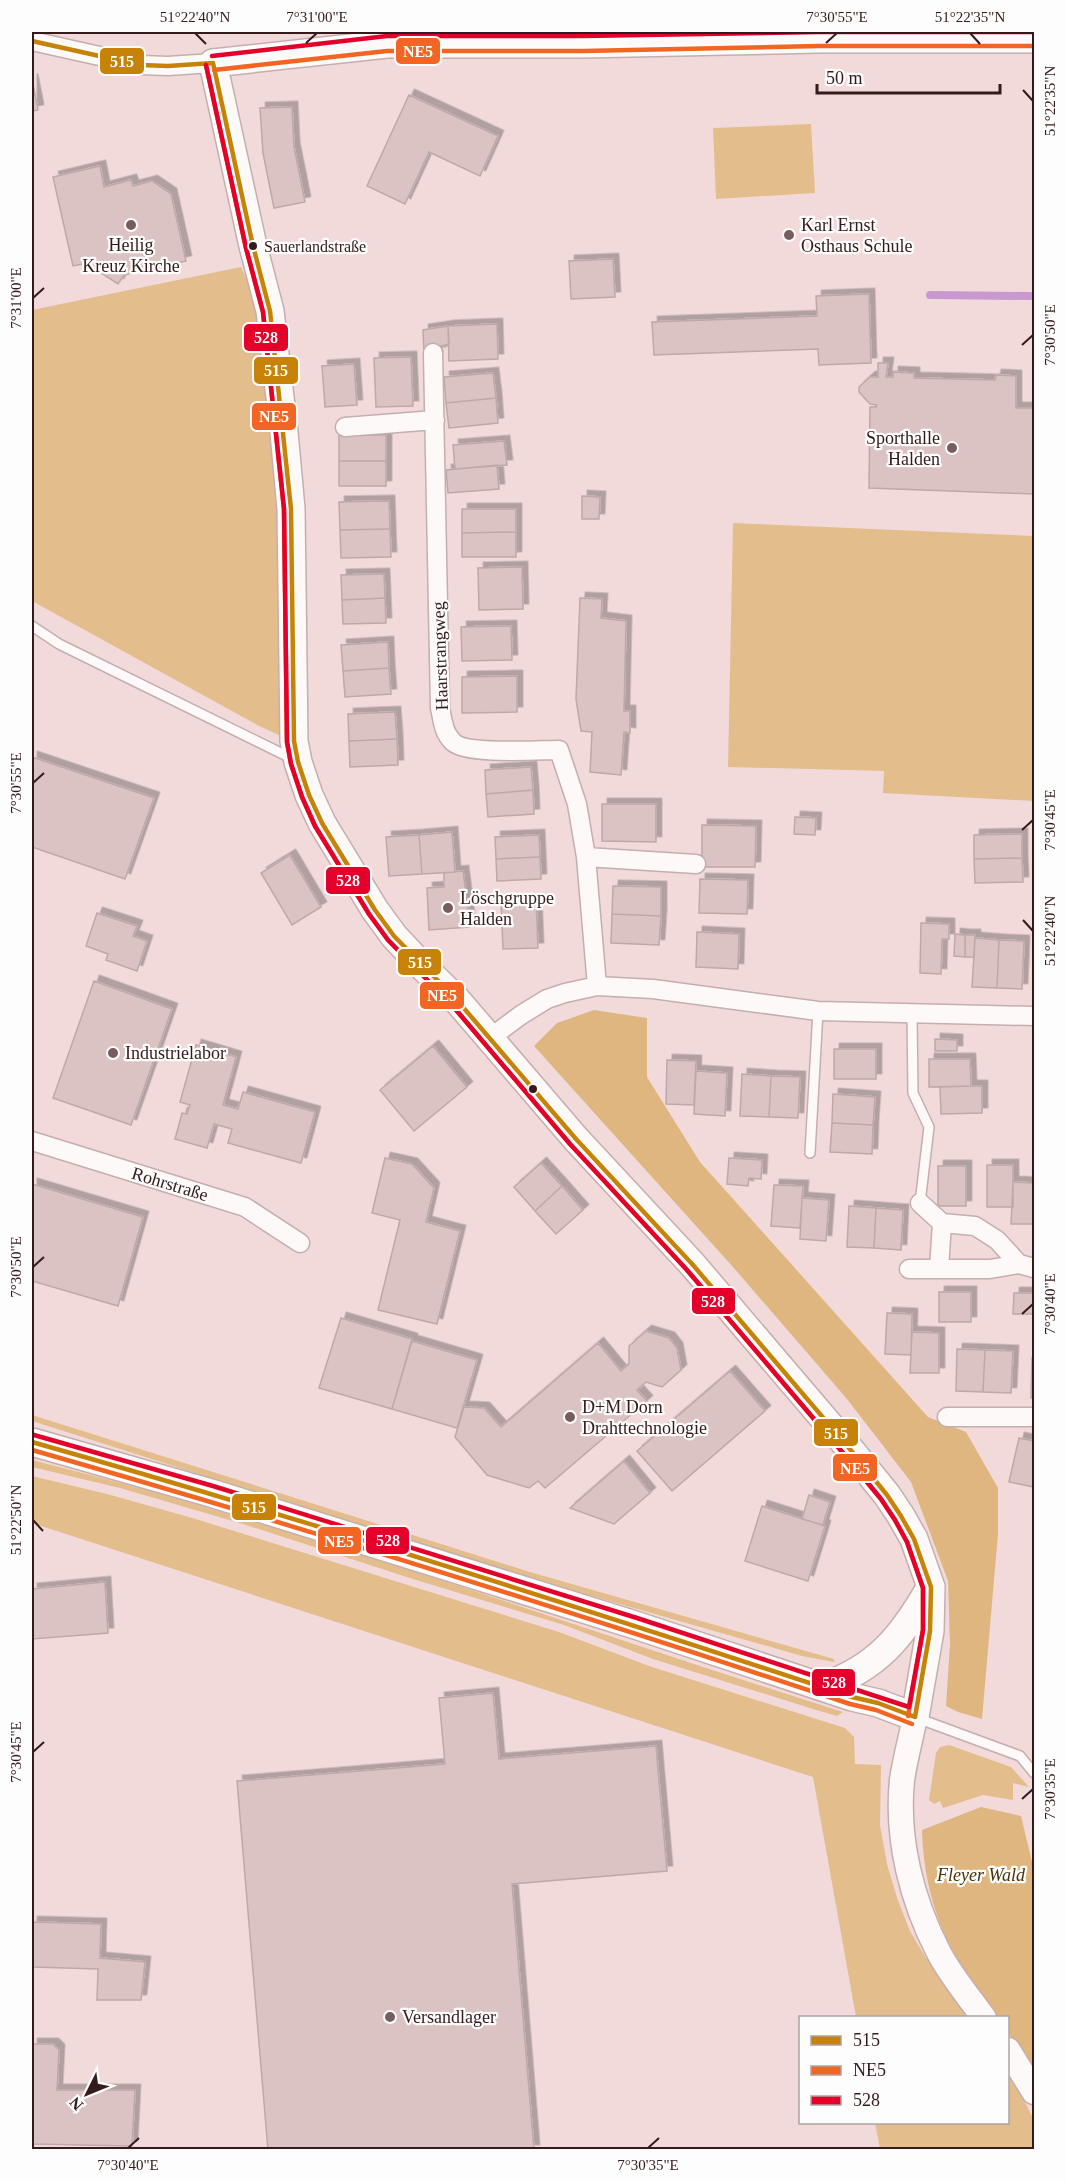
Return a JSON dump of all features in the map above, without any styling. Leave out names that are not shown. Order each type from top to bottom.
[{"type":"main road","points":[[32,1442],[211,1493],[623,1621],[915,1717],[930,1631],[931,1587],[914,1539],[887,1495],[708,1283],[576,1139],[456,999],[405,949],[375,910],[322,823],[309,795],[294,741],[291,509],[270,311],[213,63],[387,44],[467,38],[1035,39]]},
{"type":"main road","points":[[822,1687],[861,1669],[888,1648],[914,1617],[931,1587]]},
{"type":"street","points":[[32,41],[140,65],[213,63]]},
{"type":"street","name":"Haarstrangweg","points":[[433,352],[440,708],[444,730],[455,744],[477,750],[559,750],[577,804],[586,857],[597,986]]},
{"type":"street","points":[[345,427],[435,420]]},
{"type":"street","points":[[586,857],[696,864]]},
{"type":"street","points":[[490,1038],[547,999],[597,986],[653,989],[818,1011],[912,1015],[1035,1016]]},
{"type":"street","name":"Rohrstraße","points":[[32,1141],[245,1207],[300,1243]]},
{"type":"street","points":[[920,1203],[942,1223],[975,1226],[997,1240],[1027,1266]]},
{"type":"street","points":[[939,1269],[942,1223]]},
{"type":"street","points":[[909,1269],[990,1269],[1027,1266]]},
{"type":"street","points":[[947,1417],[1035,1417]]},
{"type":"street","points":[[915,1717],[903,1780],[901,1821],[907,1863],[916,1902],[940,1955],[983,2016]]},
{"type":"street","points":[[1009,2052],[1035,2092]]},
{"type":"lane","points":[[32,626],[58,644],[298,762]]},
{"type":"lane","points":[[810,1153],[818,1011]]},
{"type":"lane","points":[[912,1015],[914,1093],[929,1127],[920,1203]]},
{"type":"lane","points":[[915,1717],[1020,1756],[1035,1773]]},
{"type":"shaded area","points":[[811,124],[815,193],[716,199],[713,128]]},
{"type":"shaded area","points":[[241,267],[262,332],[275,442],[280,568],[279,735],[32,601],[32,310]]},
{"type":"shaded area","points":[[733,523],[1034,536],[1034,801],[883,793],[884,771],[728,767]]},
{"type":"shaded area","points":[[32,1415],[530,1572],[834,1659],[834,1662],[802,1656],[501,1570],[32,1421]]},
{"type":"shaded area","points":[[32,1460],[237,1516],[338,1547],[843,1712],[837,1716],[653,1659],[564,1625],[243,1524],[120,1488],[32,1467]]},
{"type":"shaded area","points":[[32,1476],[189,1517],[559,1632],[649,1666],[845,1728],[854,1737],[855,1764],[881,1765],[880,1825],[887,1864],[910,1931],[926,1958],[969,2016],[856,2016],[813,1777],[32,1523]]},
{"type":"shaded area","points":[[949,1745],[1011,1767],[1029,1787],[1013,1783],[1013,1800],[983,1795],[943,1808],[940,1801],[934,1804],[929,1800],[936,1753],[940,1747]]},
{"type":"shaded area","points":[[1009,2071],[1034,2120],[1034,2149],[880,2149],[875,2124],[1009,2124]]},
{"type":"green space","points":[[594,1010],[647,1018],[647,1077],[700,1162],[928,1417],[966,1432],[998,1488],[998,1534],[982,1719],[946,1706],[950,1644],[948,1581],[911,1482],[847,1399],[733,1267],[534,1046],[557,1023]]},
{"type":"green space","name":"Fleyer Wald","points":[[981,1807],[1021,1816],[1034,1870],[1034,2073],[1009,2034],[1009,2016],[996,2016],[967,1974],[944,1933],[927,1875],[922,1830]]},
{"type":"building","points":[[32,79],[38,110],[32,111]]},
{"type":"building","points":[[409,95],[498,136],[480,176],[429,152],[405,204],[367,186]]},
{"type":"building","points":[[292,107],[294,147],[305,202],[274,208],[263,153],[260,108]]},
{"type":"building","points":[[100,166],[104,187],[131,180],[133,186],[152,181],[171,194],[186,261],[124,275],[118,284],[95,269],[94,262],[73,266],[53,177]]},
{"type":"building","points":[[613,259],[615,297],[571,299],[569,261]]},
{"type":"building","points":[[869,294],[871,363],[819,365],[818,349],[654,355],[652,322],[817,316],[816,296]]},
{"type":"building","points":[[497,324],[498,359],[449,361],[448,326]]},
{"type":"building","points":[[448,326],[449,344],[441,346],[443,351],[424,356],[423,330]]},
{"type":"building","points":[[411,357],[413,406],[376,407],[374,358]]},
{"type":"building","name":"Sporthalle Halden","points":[[878,363],[888,363],[886,377],[893,377],[893,372],[914,373],[914,378],[995,380],[996,375],[1016,376],[1016,408],[1034,408],[1034,494],[869,488],[870,407],[877,405],[870,404],[859,392],[859,387],[870,377],[878,377]]},
{"type":"building","points":[[354,364],[357,405],[325,407],[322,366]]},
{"type":"building","points":[[493,373],[496,398],[446,403],[444,377]]},
{"type":"building","points":[[496,398],[498,423],[449,428],[446,403]]},
{"type":"building","points":[[339,435],[386,435],[386,461],[339,461]]},
{"type":"building","points":[[504,441],[507,465],[455,469],[453,445]]},
{"type":"building","points":[[339,461],[386,461],[386,486],[339,486]]},
{"type":"building","points":[[497,465],[499,489],[448,493],[446,470]]},
{"type":"building","points":[[582,496],[600,497],[599,519],[582,519]]},
{"type":"building","points":[[389,501],[390,529],[340,530],[339,502]]},
{"type":"building","points":[[462,509],[516,509],[516,532],[462,533]]},
{"type":"building","points":[[390,529],[391,557],[341,558],[340,530]]},
{"type":"building","points":[[516,532],[516,557],[462,557],[462,533]]},
{"type":"building","points":[[522,567],[523,609],[479,610],[478,568]]},
{"type":"building","points":[[384,574],[385,598],[342,600],[341,575]]},
{"type":"building","points":[[385,598],[386,623],[343,624],[342,600]]},
{"type":"building","points":[[580,598],[602,599],[601,618],[626,621],[624,711],[630,711],[630,733],[624,732],[621,775],[590,772],[592,732],[581,731],[576,699]]},
{"type":"building","points":[[511,626],[512,660],[462,661],[461,627]]},
{"type":"building","points":[[388,642],[389,668],[343,671],[341,645]]},
{"type":"building","points":[[389,668],[391,694],[345,697],[343,671]]},
{"type":"building","points":[[517,676],[517,712],[462,713],[462,677]]},
{"type":"building","points":[[395,712],[397,739],[349,741],[348,714]]},
{"type":"building","points":[[397,739],[398,765],[350,767],[349,741]]},
{"type":"building","points":[[32,757],[154,798],[125,879],[32,847]]},
{"type":"building","points":[[531,767],[533,790],[486,794],[485,770]]},
{"type":"building","points":[[533,790],[534,814],[488,817],[486,794]]},
{"type":"building","points":[[602,804],[656,804],[656,842],[602,841]]},
{"type":"building","points":[[795,817],[816,818],[815,835],[794,834]]},
{"type":"building","points":[[702,825],[756,826],[755,867],[702,867]]},
{"type":"building","points":[[452,832],[455,872],[422,874],[419,835]]},
{"type":"building","points":[[1022,834],[1022,858],[974,859],[974,835]]},
{"type":"building","points":[[419,835],[422,874],[389,876],[386,837]]},
{"type":"building","points":[[539,835],[540,857],[496,859],[495,837]]},
{"type":"building","points":[[290,855],[321,907],[292,925],[261,873]]},
{"type":"building","points":[[540,857],[541,879],[497,881],[496,859]]},
{"type":"building","points":[[1022,858],[1023,882],[975,883],[974,859]]},
{"type":"building","name":"Löschgruppe Halden","points":[[463,871],[470,927],[429,930],[427,888],[444,887],[444,873]]},
{"type":"building","points":[[700,879],[748,880],[747,914],[699,913]]},
{"type":"building","points":[[613,886],[661,887],[661,916],[612,914]]},
{"type":"building","points":[[536,902],[538,948],[503,949],[501,903]]},
{"type":"building","points":[[97,913],[137,926],[133,936],[147,941],[137,971],[106,960],[108,954],[86,946]]},
{"type":"building","points":[[612,914],[661,916],[659,945],[611,943]]},
{"type":"building","points":[[921,923],[949,924],[949,939],[942,939],[941,974],[920,973]]},
{"type":"building","points":[[697,932],[739,934],[738,969],[696,967]]},
{"type":"building","points":[[955,934],[965,935],[965,957],[954,956]]},
{"type":"building","points":[[965,935],[975,935],[974,957],[965,957]]},
{"type":"building","points":[[975,938],[999,940],[997,988],[972,987]]},
{"type":"building","points":[[999,940],[1024,941],[1022,989],[997,988]]},
{"type":"building","name":"Industrielabor","points":[[94,981],[172,1009],[131,1125],[53,1098]]},
{"type":"building","points":[[935,1039],[957,1040],[957,1051],[935,1051]]},
{"type":"building","points":[[196,1045],[236,1057],[223,1105],[238,1109],[243,1092],[315,1112],[301,1163],[228,1143],[232,1129],[214,1124],[207,1148],[175,1139],[182,1113],[187,1114],[190,1105],[180,1102]]},
{"type":"building","points":[[433,1046],[467,1087],[414,1131],[380,1090]]},
{"type":"building","points":[[834,1049],[876,1049],[876,1079],[834,1079]]},
{"type":"building","points":[[929,1059],[970,1059],[971,1086],[929,1087]]},
{"type":"building","points":[[667,1060],[696,1061],[694,1105],[666,1104]]},
{"type":"building","points":[[696,1071],[727,1073],[725,1116],[694,1114]]},
{"type":"building","points":[[742,1074],[771,1076],[769,1117],[740,1116]]},
{"type":"building","points":[[771,1076],[800,1077],[798,1118],[769,1117]]},
{"type":"building","points":[[982,1086],[982,1113],[941,1114],[940,1087]]},
{"type":"building","points":[[833,1094],[875,1097],[873,1125],[832,1123]]},
{"type":"building","points":[[832,1123],[873,1125],[872,1154],[830,1152]]},
{"type":"building","points":[[385,1158],[412,1164],[434,1188],[426,1222],[460,1231],[437,1324],[378,1310],[400,1220],[372,1213]]},
{"type":"building","points":[[729,1158],[762,1160],[761,1179],[749,1178],[748,1186],[727,1184]]},
{"type":"building","points":[[541,1163],[562,1186],[535,1211],[514,1187]]},
{"type":"building","points":[[987,1165],[1013,1165],[1013,1207],[987,1207]]},
{"type":"building","points":[[938,1166],[966,1166],[966,1206],[938,1206]]},
{"type":"building","points":[[1013,1182],[1034,1183],[1034,1224],[1011,1224]]},
{"type":"building","points":[[32,1184],[143,1217],[118,1306],[32,1281]]},
{"type":"building","points":[[774,1185],[803,1186],[800,1228],[771,1226]]},
{"type":"building","points":[[562,1186],[583,1210],[556,1234],[535,1211]]},
{"type":"building","points":[[802,1198],[829,1200],[826,1241],[800,1239]]},
{"type":"building","points":[[849,1206],[876,1208],[874,1248],[847,1247]]},
{"type":"building","points":[[876,1208],[903,1210],[901,1250],[874,1248]]},
{"type":"building","points":[[939,1292],[971,1292],[971,1322],[939,1322]]},
{"type":"building","points":[[1014,1293],[1034,1293],[1034,1314],[1013,1314]]},
{"type":"building","points":[[887,1313],[912,1314],[911,1355],[885,1354]]},
{"type":"building","points":[[341,1318],[412,1339],[392,1409],[319,1388]]},
{"type":"building","name":"D+M Dorn Drahttechnologie","points":[[646,1331],[669,1338],[677,1348],[681,1370],[662,1387],[646,1382],[637,1390],[647,1401],[545,1488],[538,1481],[529,1488],[487,1475],[455,1437],[464,1407],[484,1408],[501,1427],[598,1343],[621,1371],[629,1364],[629,1346]]},
{"type":"building","points":[[912,1332],[939,1333],[939,1373],[910,1373]]},
{"type":"building","points":[[412,1341],[477,1360],[457,1428],[392,1409]]},
{"type":"building","points":[[957,1349],[985,1350],[983,1392],[956,1391]]},
{"type":"building","points":[[985,1350],[1013,1351],[1011,1393],[983,1392]]},
{"type":"building","points":[[1032,1358],[1034,1358],[1034,1398],[1031,1398]]},
{"type":"building","points":[[730,1371],[765,1411],[672,1491],[637,1451]]},
{"type":"building","points":[[1019,1438],[1034,1441],[1034,1487],[1009,1482]]},
{"type":"building","points":[[624,1461],[650,1493],[614,1524],[570,1508]]},
{"type":"building","points":[[809,1495],[830,1502],[823,1525],[802,1519]]},
{"type":"building","points":[[762,1506],[825,1526],[808,1581],[745,1561]]},
{"type":"building","points":[[105,1582],[108,1633],[32,1639],[32,1589]]},
{"type":"building","name":"Versandlager","points":[[493,1693],[499,1759],[656,1746],[667,1871],[512,1884],[534,2150],[268,2150],[237,1781],[445,1764],[439,1698]]},
{"type":"building","points":[[32,1922],[101,1924],[100,1958],[145,1962],[141,2000],[97,2000],[98,1969],[32,1967]]},
{"type":"building","points":[[32,2044],[53,2044],[59,2050],[57,2090],[135,2090],[132,2146],[32,2144]]},
{"type":"waterway","points":[[930,295],[1030,296]]},
{"type":"transit line","name":"528","points":[[212,56],[387,36],[1034,32]]},
{"type":"transit line","name":"515","points":[[32,41],[140,65],[213,63]]},
{"type":"transit line","name":"NE5","points":[[214,70],[387,51],[1034,46]]},
{"type":"transit line","name":"515","points":[[213,63],[253,246],[270,311],[291,509],[294,741],[309,795],[322,823],[375,910],[394,936],[456,999],[576,1139],[693,1265],[849,1448],[901,1516],[914,1539],[931,1587],[930,1631],[915,1717]]},
{"type":"transit line","name":"NE5","points":[[206,65],[246,248],[263,312],[284,509],[287,742],[291,764],[302,797],[315,826],[369,914],[388,940],[451,1004],[570,1144],[687,1270],[843,1453],[881,1499],[895,1520],[907,1542],[923,1588],[923,1630],[908,1716]]},
{"type":"transit line","name":"528","points":[[34,1435],[213,1486],[637,1618],[909,1707],[923,1630],[923,1588],[907,1542],[881,1499],[687,1270],[570,1144],[451,1004],[388,940],[369,914],[315,826],[302,797],[291,764],[287,742],[284,509],[263,312],[246,248],[206,65]]},
{"type":"transit line","name":"515","points":[[32,1442],[443,1565],[852,1697],[878,1703],[915,1717]]},
{"type":"transit line","name":"NE5","points":[[32,1450],[442,1572],[850,1704],[876,1710],[912,1724]]},
{"type":"place","name":"Heilig Kreuz Kirche","points":[[131,225]]},
{"type":"place","name":"Karl Ernst Osthaus Schule","points":[[789,235]]},
{"type":"place","name":"Sauerlandstraße","points":[[253,246]]},
{"type":"place","name":"Sporthalle Halden","points":[[952,448]]},
{"type":"place","name":"Löschgruppe Halden","points":[[448,908]]},
{"type":"place","name":"Industrielabor","points":[[113,1053]]},
{"type":"place","name":"D+M Dorn Drahttechnologie","points":[[570,1417]]},
{"type":"place","name":"Versandlager","points":[[390,2017]]}]
